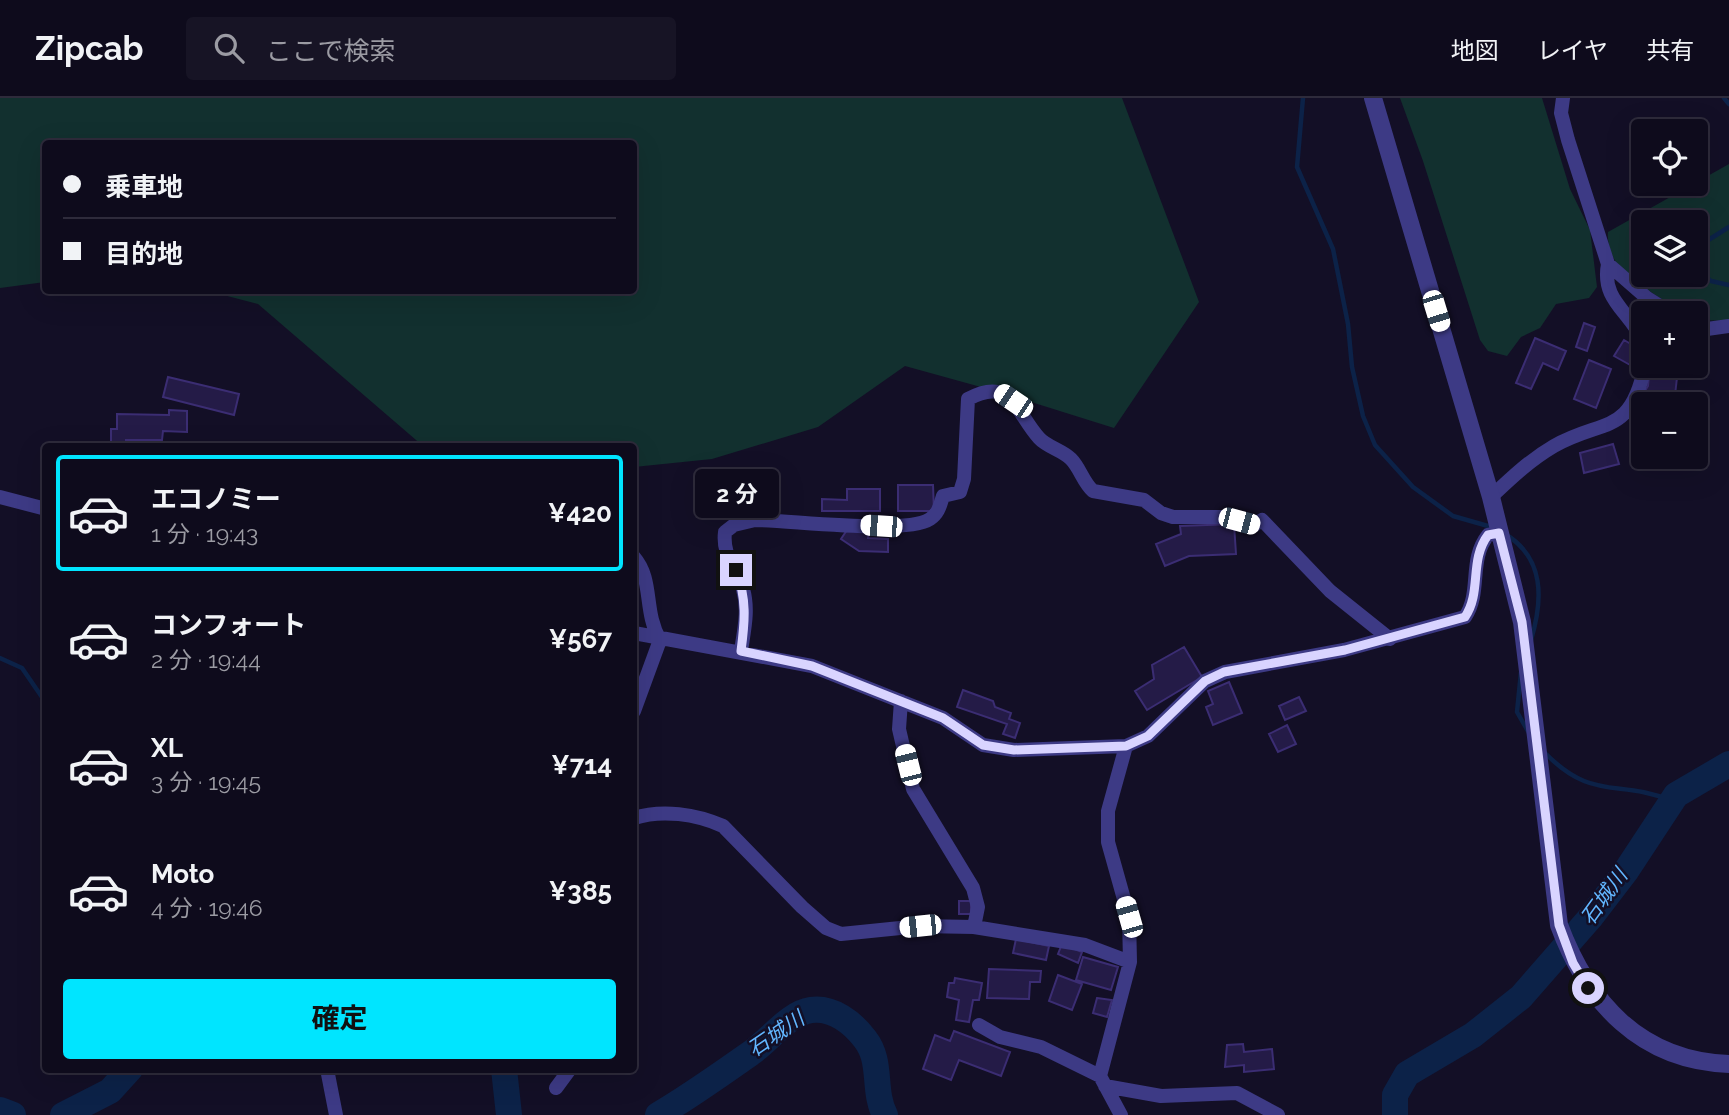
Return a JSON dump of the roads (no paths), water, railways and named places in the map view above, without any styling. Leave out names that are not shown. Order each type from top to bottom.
[{"type":"street","points":[[1373,98],[1491,497],[1522,622],[1559,925],[1573,963],[1588,988],[1620,1024],[1668,1052],[1729,1064]]},
{"type":"street","points":[[1563,98],[1561,113],[1568,140],[1608,264],[1605,280],[1611,295],[1631,324]]},
{"type":"street","points":[[1608,264],[1652,301]]},
{"type":"street","points":[[1708,329],[1729,326]]},
{"type":"street","points":[[1491,497],[1524,465],[1558,444],[1589,433],[1623,415],[1642,378]]},
{"type":"street","points":[[741,651],[747,612],[743,590],[723,549],[725,533],[734,525],[755,520],[896,527],[928,521],[938,511],[943,496],[960,492],[964,479],[968,399],[990,391],[999,391],[1013,401],[1039,438],[1072,460],[1093,491],[1144,500],[1161,513],[1173,517],[1225,517],[1254,525],[1262,520],[1330,591],[1390,639]]},
{"type":"street","points":[[0,497],[42,508]]},
{"type":"street","points":[[637,635],[741,651],[812,666],[943,718],[983,745],[1014,750],[1126,746],[1148,736],[1205,681],[1224,672],[1390,639],[1465,617],[1474,605],[1479,548],[1488,535],[1499,533]]},
{"type":"street","points":[[637,563],[647,583],[650,624],[660,640]]},
{"type":"street","points":[[637,703],[660,640]]},
{"type":"street","points":[[901,701],[899,729],[913,789],[973,888],[978,907],[974,927]]},
{"type":"street","points":[[1121,1115],[1102,1081],[1130,962],[1129,917],[1108,842],[1108,811],[1126,746]]},
{"type":"street","points":[[637,817],[646,814],[674,814],[707,819],[723,826],[802,907],[826,928],[841,934],[920,926],[974,927],[1085,945],[1130,962]]},
{"type":"street","points":[[979,1025],[1000,1037],[1041,1047],[1102,1081],[1161,1096],[1237,1093],[1278,1115]]},
{"type":"street","points":[[328,1073],[337,1115]]},
{"type":"street","points":[[556,1088],[567,1073]]},
{"type":"waterway","points":[[1303,98],[1297,167],[1333,249],[1348,324],[1352,367],[1363,416],[1375,445],[1413,487],[1453,516],[1495,528]]},
{"type":"waterway","points":[[1724,98],[1729,104]]},
{"type":"waterway","points":[[1708,240],[1729,227]]},
{"type":"waterway","points":[[1708,279],[1729,285]]},
{"type":"waterway","points":[[1505,534],[1528,555],[1538,581],[1538,610],[1531,640]]},
{"type":"waterway","points":[[0,658],[22,668],[42,697]]},
{"type":"waterway","points":[[1521,672],[1517,712],[1529,733]]},
{"type":"waterway","points":[[1543,751],[1561,767],[1591,784],[1653,794],[1672,801]]},
{"type":"waterway","name":"石城川","points":[[1395,1115],[1395,1095],[1407,1074],[1473,1035],[1521,997],[1590,918],[1626,871],[1676,795],[1729,764]]},
{"type":"waterway","name":"石城川","points":[[658,1115],[758,1048],[795,1016],[811,1010],[827,1011],[842,1017],[865,1039],[874,1057],[879,1096],[885,1115]]},
{"type":"waterway","name":"石城川","points":[[63,1115],[110,1091],[126,1073]]},
{"type":"waterway","name":"石城川","points":[[504,1073],[509,1115]]},
{"type":"waterway","name":"石城川","points":[[0,1110],[13,1115]]}]
